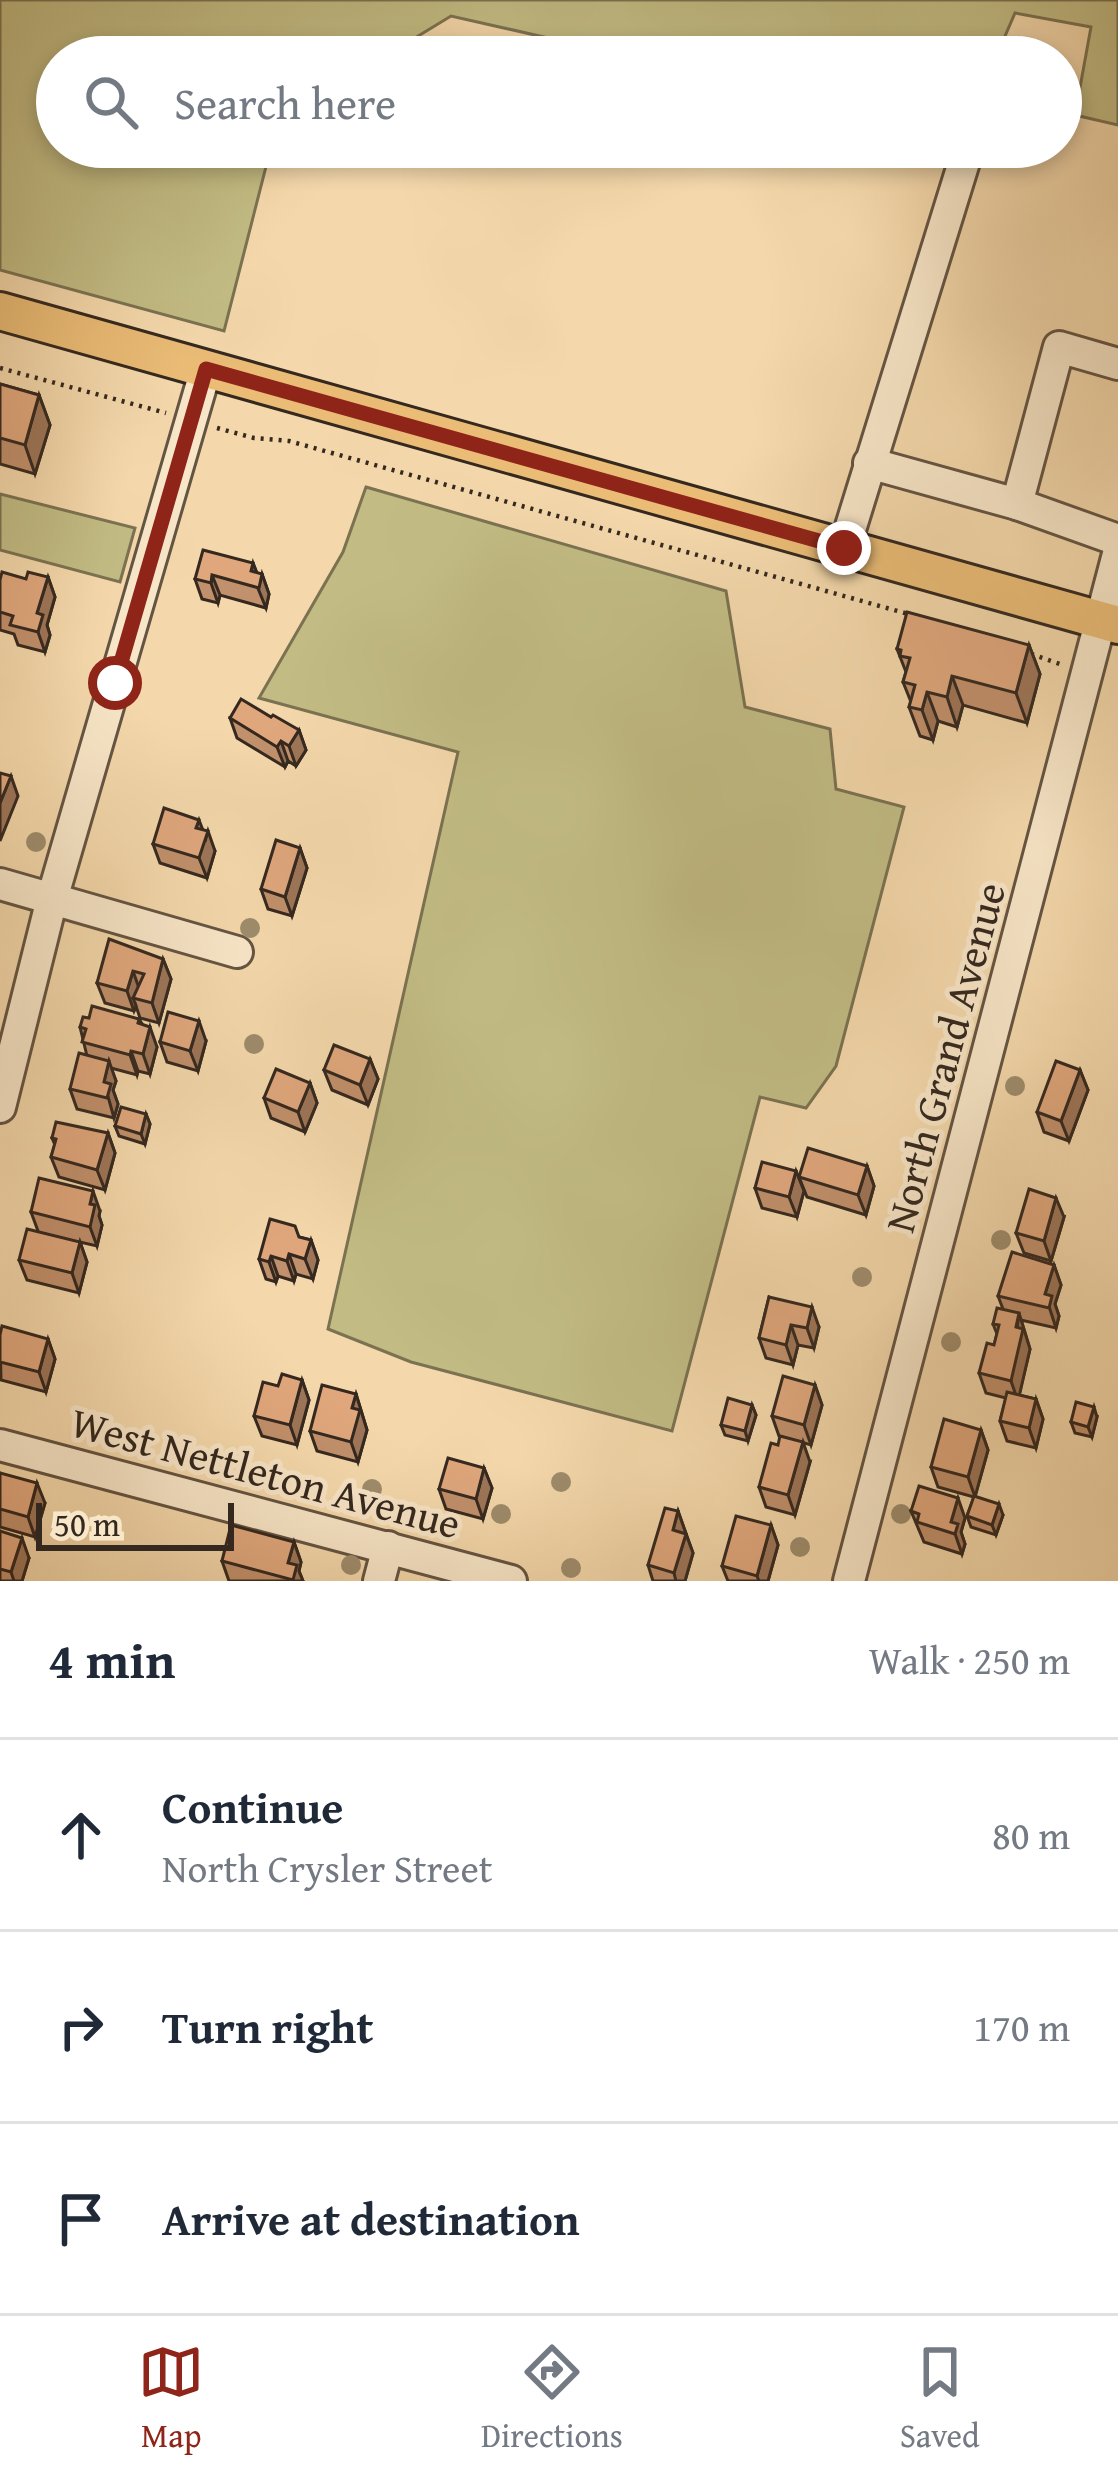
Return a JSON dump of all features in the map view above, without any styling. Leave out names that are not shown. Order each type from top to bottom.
[{"type":"main road","points":[[0,311],[1110,622]]},
{"type":"street","points":[[844,548],[962,168]]},
{"type":"street","points":[[1018,504],[1059,347],[1118,364]]},
{"type":"street","points":[[0,1107],[52,899],[206,369]]},
{"type":"street","points":[[869,463],[1018,504],[1118,540]]},
{"type":"street","name":"North Grand Avenue","points":[[849,1581],[1089,671],[1110,622],[1118,554]]},
{"type":"street","points":[[0,884],[237,952]]},
{"type":"street","name":"West Nettleton Avenue","points":[[0,1445],[511,1581]]},
{"type":"street","points":[[379,1581],[388,1547]]},
{"type":"path","points":[[0,368],[254,437],[289,441],[931,621]]},
{"type":"path","points":[[1029,653],[1089,671]]},
{"type":"shaded area","points":[[0,0],[1118,0],[1118,125],[1082,117],[1082,76],[1091,27],[1015,13],[1005,36],[539,36],[451,16],[418,36],[36,36],[36,168],[266,168],[224,331],[0,270]]},
{"type":"shaded area","points":[[366,487],[726,591],[745,707],[830,729],[836,789],[904,807],[836,1066],[806,1108],[760,1097],[672,1431],[411,1362],[328,1329],[458,752],[259,698],[343,552]]},
{"type":"shaded area","points":[[0,494],[135,528],[120,582],[0,550]]},
{"type":"building","points":[[0,384],[39,395],[25,445],[0,438]]},
{"type":"building","points":[[203,550],[253,563],[251,571],[262,574],[259,588],[212,575],[211,583],[195,579]]},
{"type":"building","points":[[2,572],[26,579],[28,572],[48,577],[37,613],[43,615],[38,632],[10,625],[13,616],[0,612]]},
{"type":"building","points":[[907,612],[1029,645],[1016,693],[952,676],[947,697],[927,692],[922,710],[909,707],[915,685],[903,682],[910,658],[900,656],[897,649]]},
{"type":"building","points":[[241,699],[299,730],[289,746],[281,741],[277,747],[230,718]]},
{"type":"building","points":[[0,773],[11,776],[0,803]]},
{"type":"building","points":[[164,808],[199,820],[196,828],[208,831],[199,858],[153,844]]},
{"type":"building","points":[[276,840],[300,848],[285,897],[261,889]]},
{"type":"building","points":[[109,939],[163,959],[152,1003],[133,998],[144,974],[133,971],[127,991],[97,983]]},
{"type":"building","points":[[92,1006],[139,1019],[138,1023],[150,1027],[143,1054],[82,1042],[86,1029],[80,1027]]},
{"type":"building","points":[[168,1012],[199,1021],[190,1051],[160,1042]]},
{"type":"building","points":[[334,1045],[370,1059],[360,1085],[324,1070]]},
{"type":"building","points":[[79,1053],[109,1061],[104,1082],[111,1084],[107,1098],[70,1089]]},
{"type":"building","points":[[1056,1061],[1080,1070],[1061,1121],[1037,1112]]},
{"type":"building","points":[[276,1069],[310,1083],[298,1112],[264,1098]]},
{"type":"building","points":[[121,1107],[146,1114],[141,1134],[115,1126]]},
{"type":"building","points":[[56,1122],[108,1133],[97,1170],[51,1157]]},
{"type":"building","points":[[808,1148],[867,1166],[858,1195],[799,1177]]},
{"type":"building","points":[[762,1162],[796,1171],[789,1197],[755,1188]]},
{"type":"building","points":[[39,1178],[93,1191],[90,1227],[31,1212]]},
{"type":"building","points":[[1029,1189],[1056,1198],[1044,1241],[1016,1233]]},
{"type":"building","points":[[270,1219],[295,1226],[299,1237],[311,1240],[305,1259],[289,1254],[287,1261],[271,1256],[269,1262],[259,1259]]},
{"type":"building","points":[[27,1229],[80,1242],[72,1273],[19,1260]]},
{"type":"building","points":[[1012,1252],[1054,1265],[1045,1294],[1052,1296],[1049,1308],[998,1296]]},
{"type":"building","points":[[769,1297],[812,1307],[807,1328],[791,1325],[786,1345],[759,1338]]},
{"type":"building","points":[[997,1308],[1019,1313],[1016,1327],[1023,1329],[1011,1381],[979,1373],[987,1343],[994,1345]]},
{"type":"building","points":[[2,1326],[48,1339],[39,1372],[0,1362]]},
{"type":"building","points":[[282,1374],[302,1380],[290,1425],[254,1416],[263,1382],[278,1386]]},
{"type":"building","points":[[783,1376],[815,1385],[804,1425],[772,1416]]},
{"type":"building","points":[[322,1385],[356,1394],[352,1408],[360,1410],[351,1442],[310,1431]]},
{"type":"building","points":[[1007,1392],[1036,1399],[1029,1428],[1000,1421]]},
{"type":"building","points":[[728,1398],[752,1405],[745,1431],[721,1425]]},
{"type":"building","points":[[1076,1402],[1094,1407],[1088,1427],[1071,1422]]},
{"type":"building","points":[[944,1419],[981,1430],[968,1477],[931,1467]]},
{"type":"building","points":[[780,1436],[803,1442],[788,1495],[759,1487],[771,1443],[778,1445]]},
{"type":"building","points":[[448,1458],[484,1468],[476,1499],[439,1489]]},
{"type":"building","points":[[0,1473],[37,1483],[28,1517],[0,1509]]},
{"type":"building","points":[[919,1486],[958,1498],[951,1522],[958,1524],[955,1534],[917,1522],[919,1514],[911,1511]]},
{"type":"building","points":[[974,1496],[999,1504],[992,1525],[967,1516]]},
{"type":"building","points":[[665,1508],[678,1511],[673,1530],[686,1534],[674,1573],[648,1565]]},
{"type":"building","points":[[736,1516],[771,1525],[757,1576],[722,1566]]},
{"type":"building","points":[[231,1525],[294,1542],[288,1563],[297,1565],[293,1580],[222,1561]]},
{"type":"building","points":[[0,1531],[22,1538],[11,1572],[0,1569]]},
{"type":"route","points":[[115,683],[206,369],[844,548]]}]
